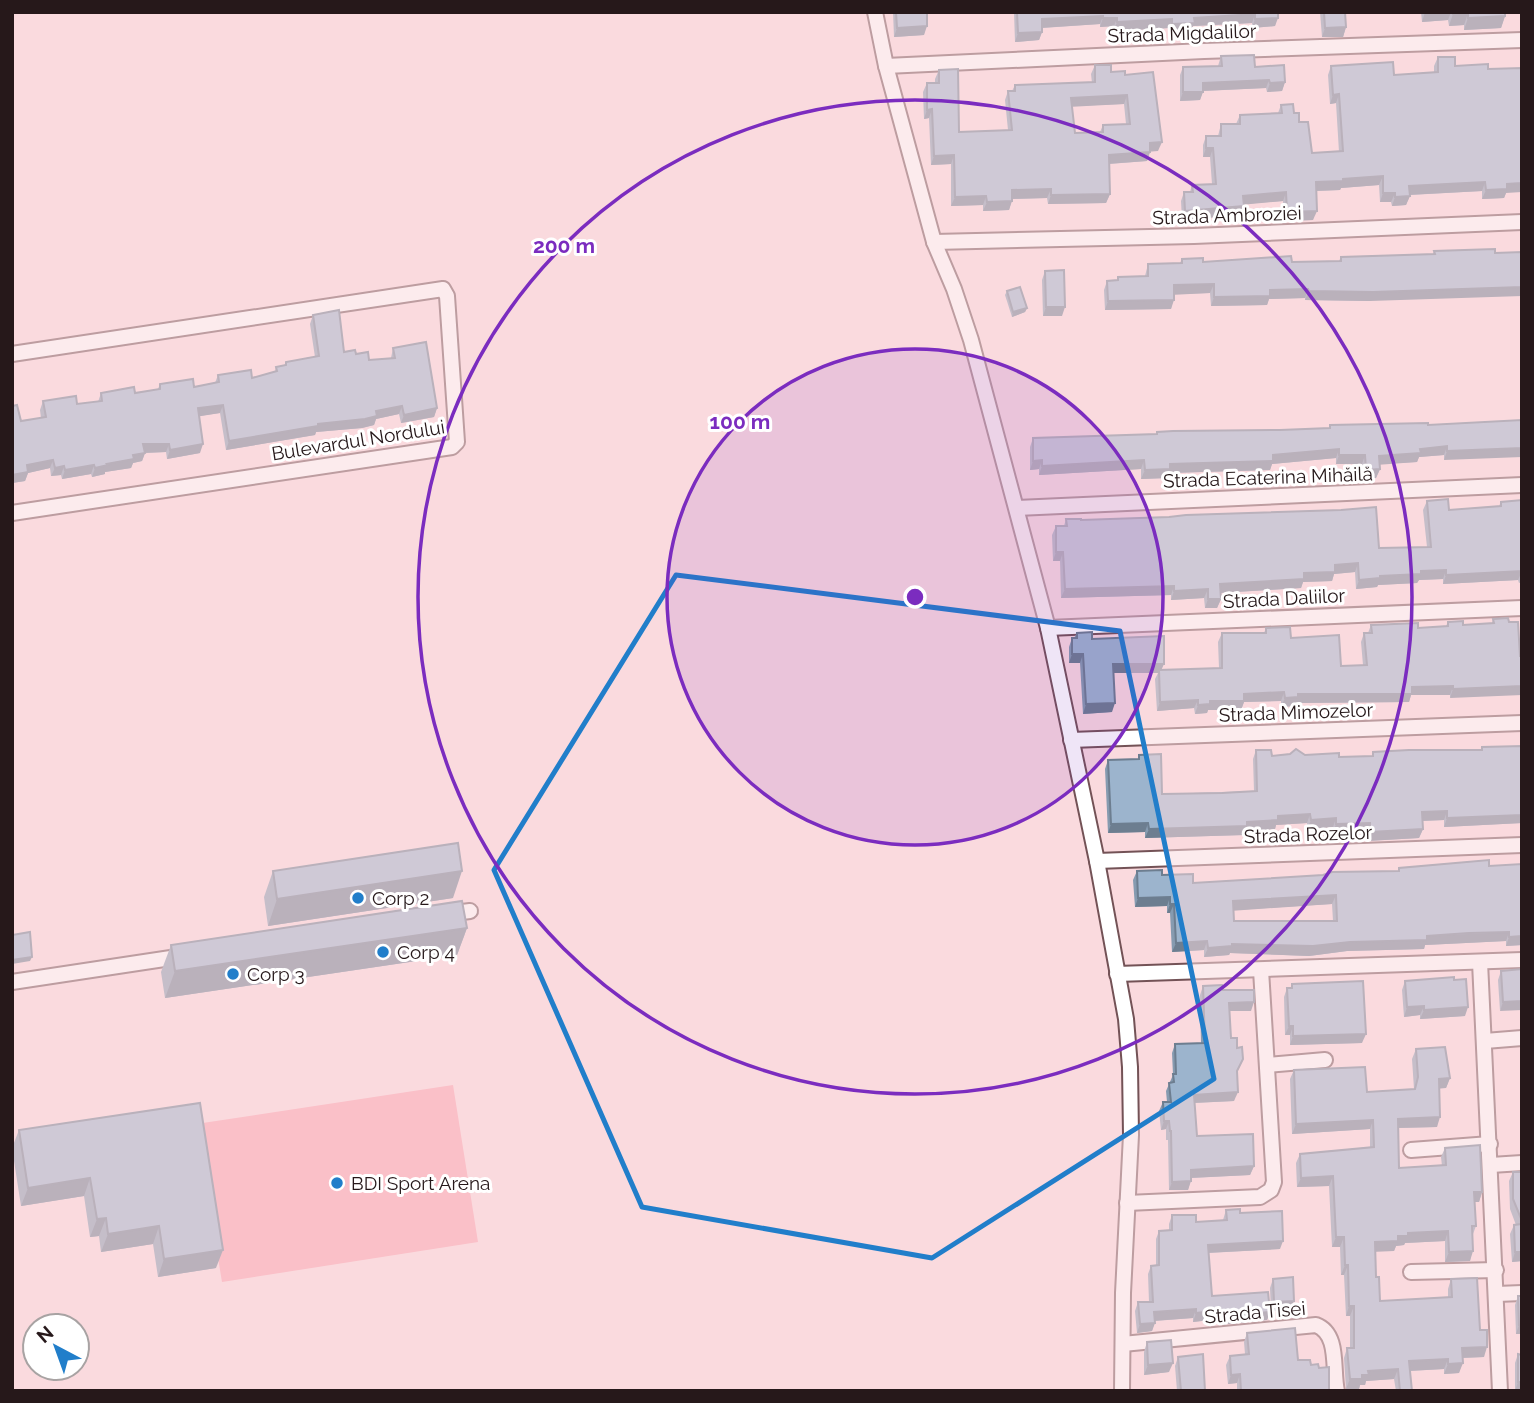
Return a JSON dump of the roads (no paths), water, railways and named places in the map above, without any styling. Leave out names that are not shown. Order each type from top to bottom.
[{"type":"street","points":[[875,12],[886,66],[934,242],[954,289],[971,340],[1048,628],[1097,861],[1126,1018],[1130,1067],[1130,1135],[1122,1391]]},
{"type":"street","name":"Strada Migdalilor","points":[[886,66],[1522,40]]},
{"type":"street","name":"Strada Ambroziei","points":[[934,242],[1194,236],[1522,222]]},
{"type":"street","name":"Bulevardul Nordului","points":[[12,354],[443,289],[447,296],[457,442],[452,447],[12,513]]},
{"type":"street","name":"Strada Ecaterina Mihăilă","points":[[1017,508],[1522,485]]},
{"type":"street","name":"Strada Daliilor","points":[[1048,628],[1522,608]]},
{"type":"street","name":"Strada Mimozelor","points":[[1071,740],[1522,723]]},
{"type":"street","name":"Strada Rozelor","points":[[1097,861],[1522,845]]},
{"type":"street","points":[[429,917],[470,911]]},
{"type":"street","points":[[12,982],[201,953]]},
{"type":"street","points":[[1116,974],[1522,960]]},
{"type":"street","points":[[1480,962],[1500,1391]]},
{"type":"street","points":[[1128,1203],[1260,1197],[1271,1190],[1274,1182],[1261,970]]},
{"type":"street","points":[[1485,1041],[1522,1038]]},
{"type":"street","points":[[1267,1065],[1325,1060]]},
{"type":"street","points":[[1411,1150],[1490,1144]]},
{"type":"street","points":[[1491,1165],[1522,1163]]},
{"type":"street","points":[[1411,1272],[1496,1269]]},
{"type":"street","points":[[1497,1294],[1522,1293]]},
{"type":"street","name":"Strada Tisei","points":[[1123,1344],[1316,1325],[1323,1328],[1331,1338],[1337,1391]]},
{"type":"place","name":"Corp 2","points":[[358,898]]},
{"type":"place","name":"Corp 4","points":[[383,952]]},
{"type":"place","name":"Corp 3","points":[[233,974]]},
{"type":"place","name":"BDI Sport Arena","points":[[337,1183]]}]
